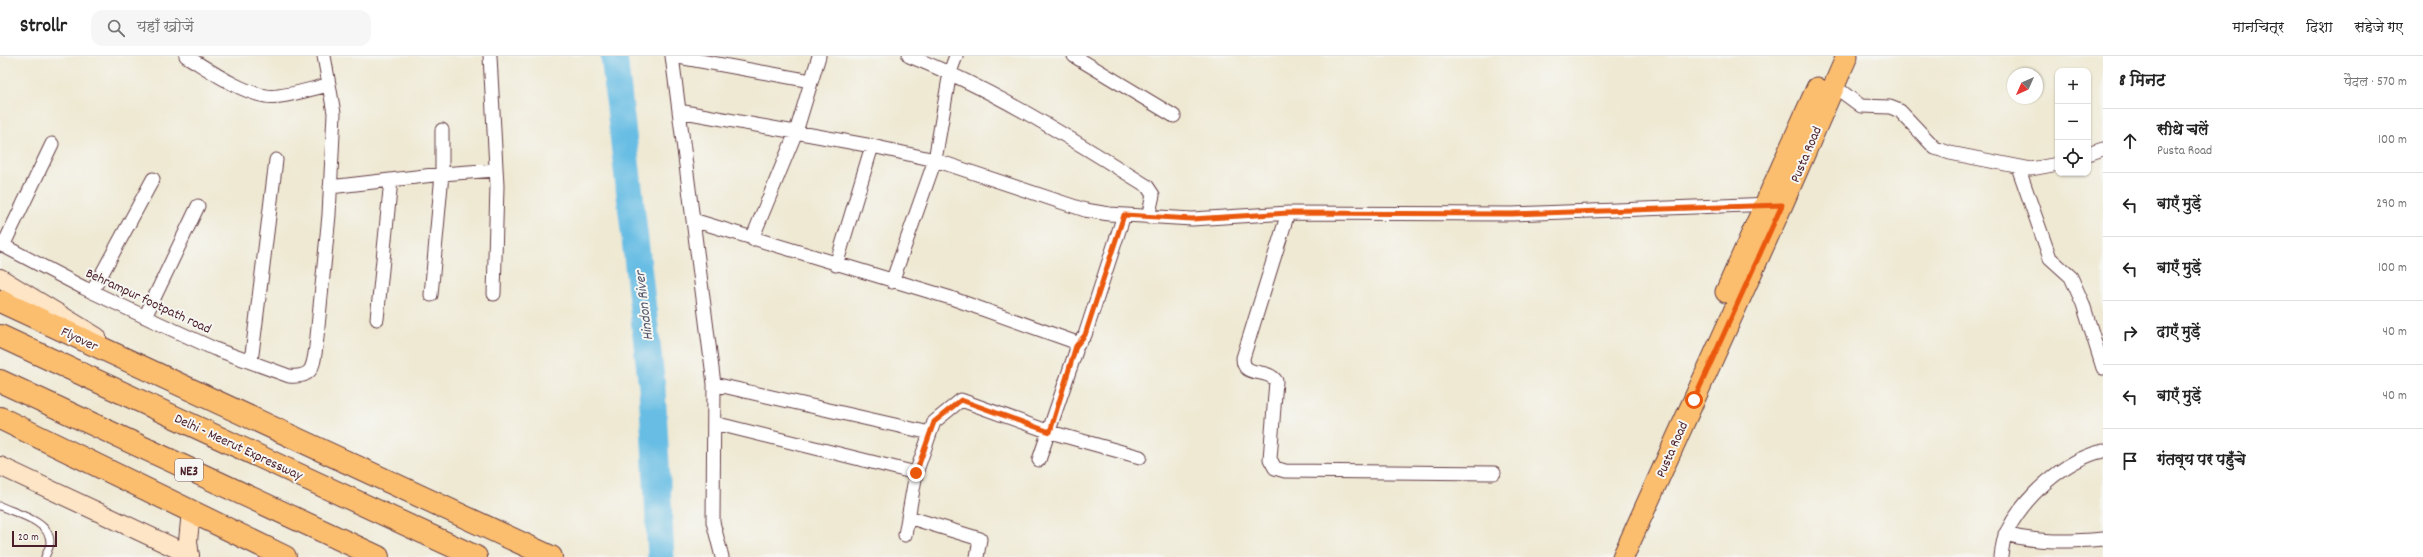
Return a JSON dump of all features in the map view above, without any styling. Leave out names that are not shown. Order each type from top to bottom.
[{"type":"highway","name":"Flyover","points":[[0,301],[412,491],[551,557]]},
{"type":"highway","name":"Delhi - Meerut Expressway","points":[[0,336],[476,557]]},
{"type":"highway","name":"NE3","points":[[0,381],[378,557]]},
{"type":"highway","points":[[0,418],[286,557]]},
{"type":"main road","name":"Pusta Road","points":[[1622,557],[1774,204],[1832,56]]},
{"type":"main road","name":"Pusta Road","points":[[1607,557],[1774,204],[1834,86],[1847,56]]},
{"type":"street","points":[[186,56],[243,88],[265,96],[275,96],[329,85]]},
{"type":"street","points":[[324,56],[334,113],[330,187],[442,174],[496,170]]},
{"type":"street","points":[[490,56],[496,170],[494,294]]},
{"type":"street","points":[[722,557],[713,522],[714,384],[672,56],[811,81]]},
{"type":"street","points":[[752,239],[796,132],[819,56]]},
{"type":"street","points":[[909,56],[950,72],[1041,121],[1147,186],[1153,195],[1148,216]]},
{"type":"street","points":[[892,282],[935,160],[950,72],[956,56]]},
{"type":"street","points":[[1074,56],[1174,116]]},
{"type":"street","points":[[1834,86],[1862,106],[1890,107],[1900,111],[1935,148],[1950,153],[2018,167],[2041,169],[2055,165]]},
{"type":"street","points":[[679,111],[872,146],[935,160],[1085,210],[1124,215],[1192,219],[1288,213],[1512,214],[1774,204]]},
{"type":"street","points":[[431,295],[442,174],[442,130]]},
{"type":"street","points":[[2,245],[52,144]]},
{"type":"street","points":[[836,265],[872,146]]},
{"type":"street","points":[[2091,153],[2103,148]]},
{"type":"street","points":[[251,362],[276,160]]},
{"type":"street","points":[[2018,167],[2050,258],[2071,277],[2083,304],[2103,368]]},
{"type":"street","points":[[92,292],[153,179]]},
{"type":"street","points":[[377,319],[391,180]]},
{"type":"street","name":"Behrampur footpath road","points":[[2,245],[92,292],[215,349],[289,376],[304,375],[313,368],[330,187]]},
{"type":"street","points":[[145,317],[198,206]]},
{"type":"street","points":[[1288,213],[1243,358],[1244,367],[1246,370],[1268,374],[1276,381],[1270,459],[1275,468],[1285,471],[1494,474]]},
{"type":"street","points":[[1039,460],[1050,432],[1076,346],[1085,335],[1124,215]]},
{"type":"street","points":[[693,220],[892,282],[951,298],[1068,339],[1076,346]]},
{"type":"street","points":[[0,278],[161,375]]},
{"type":"street","points":[[714,384],[930,433]]},
{"type":"street","points":[[905,535],[916,473],[934,422],[961,400],[1050,432],[1140,457]]},
{"type":"street","points":[[714,423],[916,473]]},
{"type":"street","points":[[0,426],[48,442]]},
{"type":"street","points":[[2001,557],[2005,534],[2027,500],[2057,473],[2103,451]]},
{"type":"street","points":[[0,466],[190,556]]},
{"type":"street","points":[[190,556],[188,541],[191,511]]},
{"type":"street","points":[[908,517],[980,539],[977,557]]},
{"type":"street","points":[[2005,534],[2019,538],[2055,542],[2103,538]]},
{"type":"lane","points":[[0,506],[32,520],[46,531],[50,541],[45,557]]},
{"type":"waterway","name":"Hindon River","points":[[614,56],[652,388],[661,557]]},
{"type":"route","points":[[916,473],[934,422],[961,400],[1050,432],[1076,351],[1076,346],[1085,335],[1124,215],[1192,219],[1288,213],[1512,214],[1765,204],[1782,205],[1739,297],[1694,400]]}]
